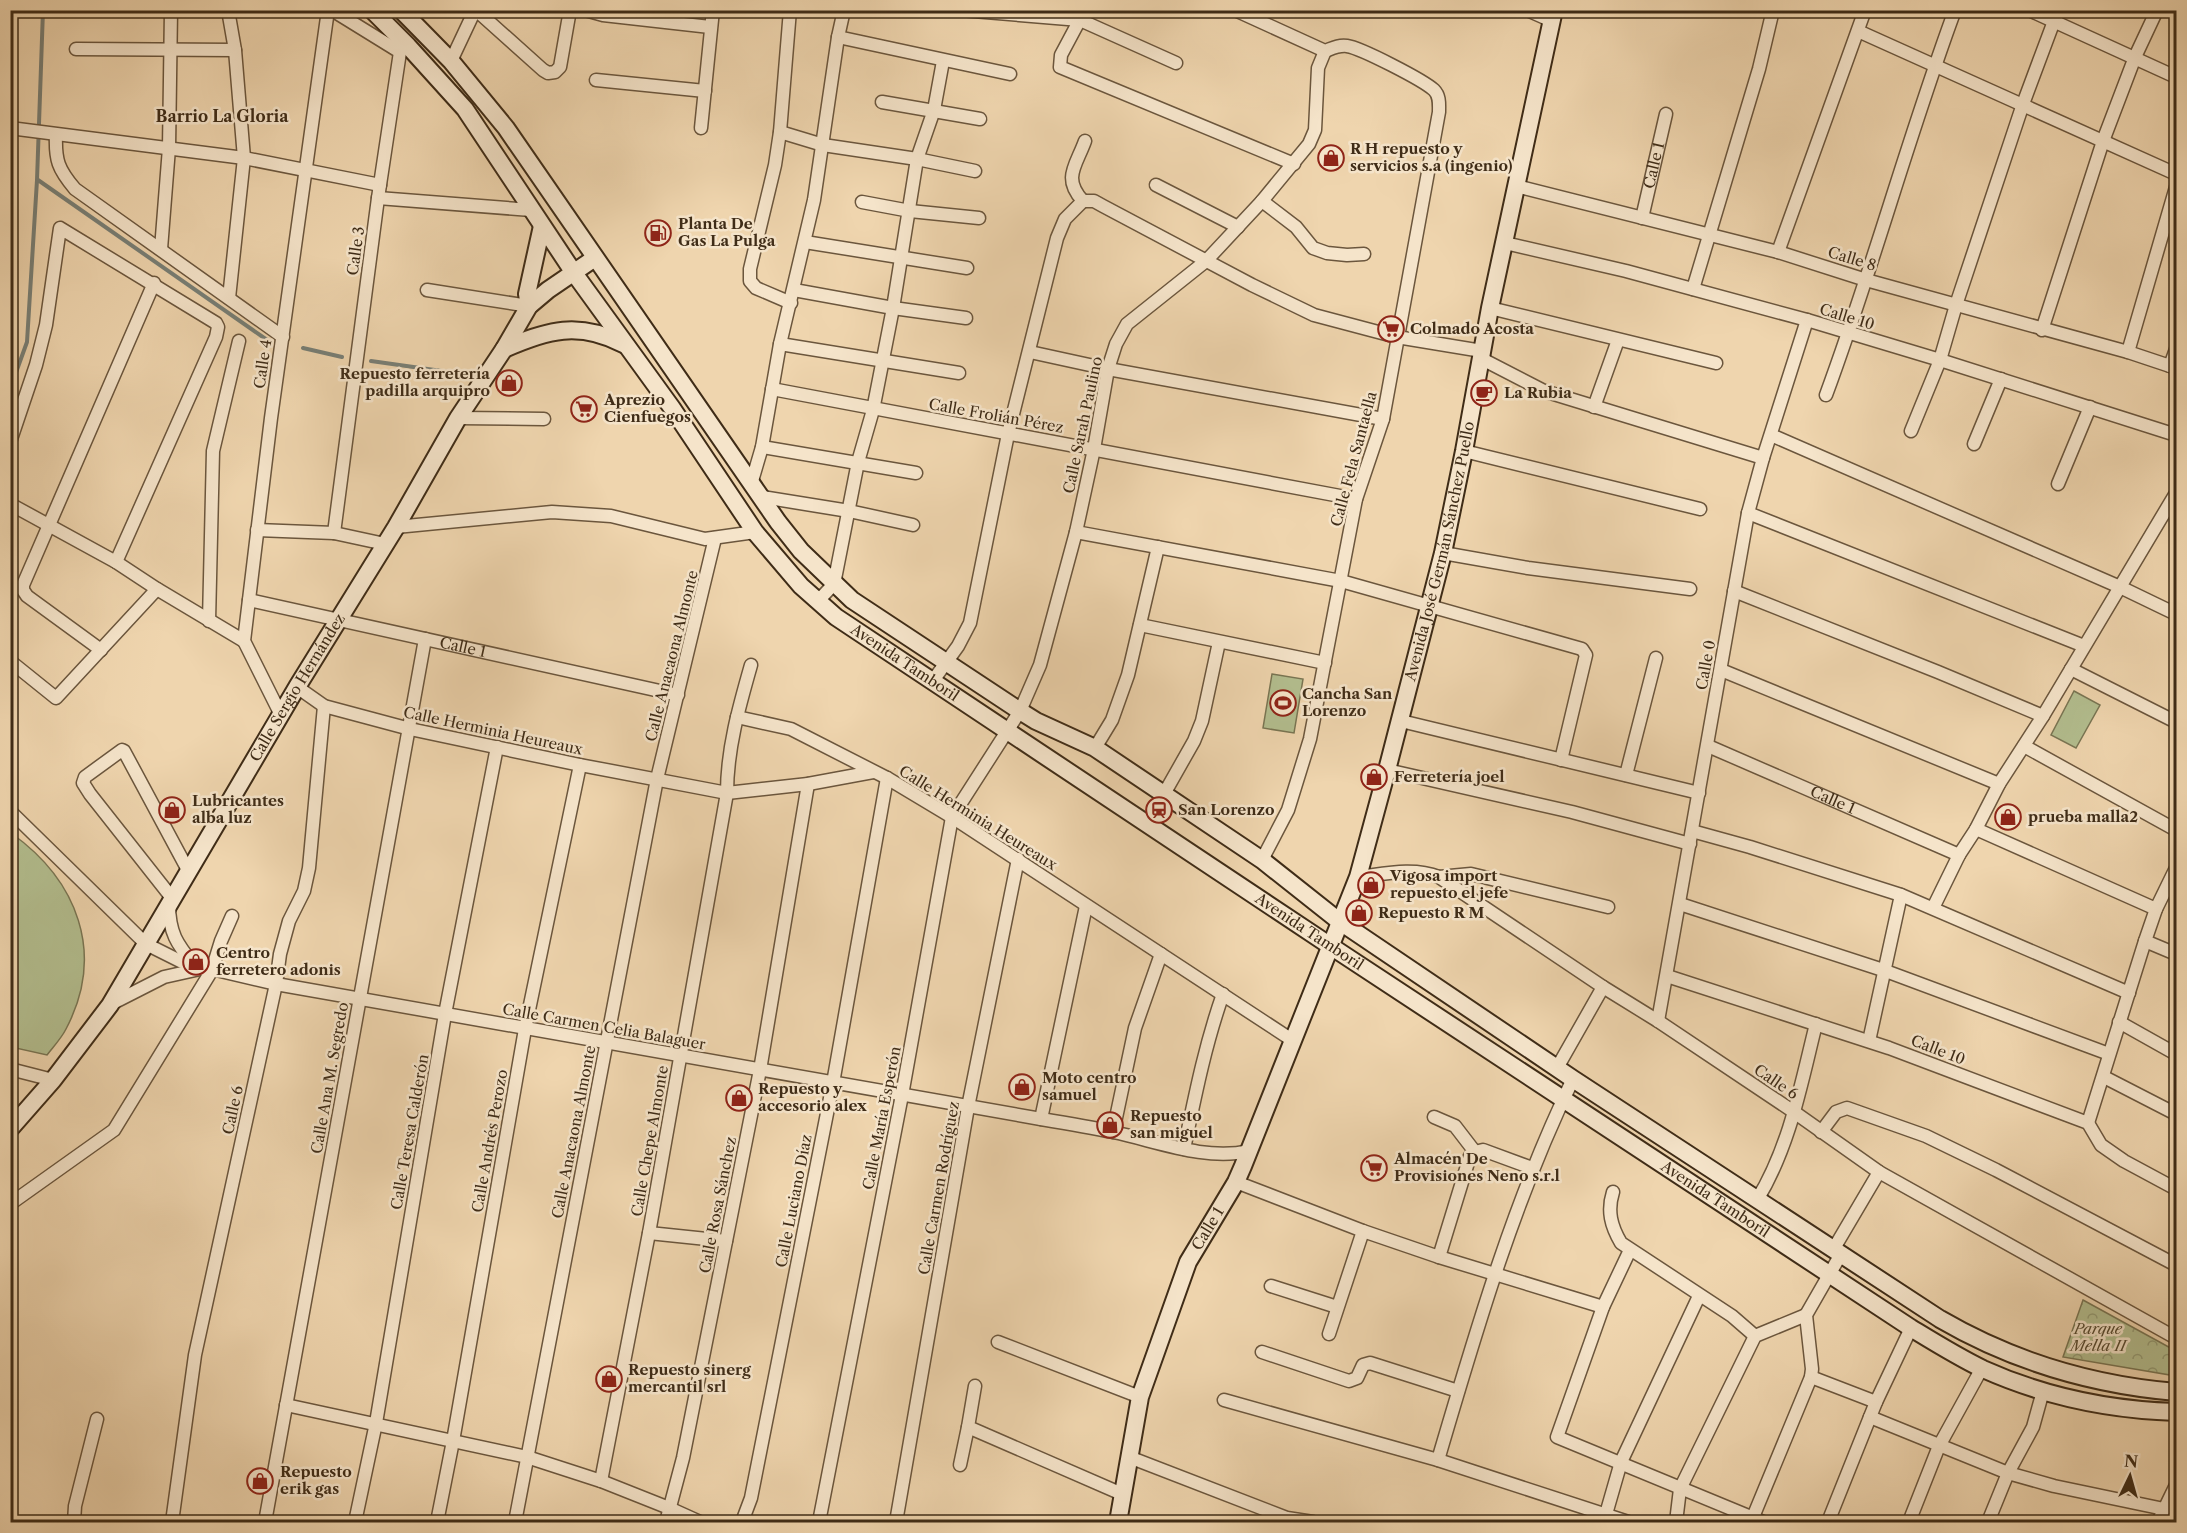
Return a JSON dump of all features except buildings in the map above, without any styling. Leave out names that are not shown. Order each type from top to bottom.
[{"type":"main road","name":"Avenida Tamboril","points":[[372,10],[404,49],[465,110],[573,273],[627,346],[755,532],[783,567],[817,602],[855,631],[1006,732],[1911,1328],[1982,1368],[2043,1391],[2130,1408],[2176,1412]]},
{"type":"main road","name":"Avenida Tamboril","points":[[405,13],[451,61],[507,128],[595,258],[801,551],[834,584],[871,614],[1020,711],[1095,748],[1262,860],[1339,921],[1557,1068],[1948,1324],[2016,1357],[2101,1381],[2176,1392]]},
{"type":"main road","name":"Avenida José Germán Sánchez Puello","points":[[1329,945],[1358,877],[1388,771],[1443,553],[1490,308],[1553,16]]},
{"type":"main road","points":[[529,306],[527,294],[542,226]]},
{"type":"main road","name":"Calle Sergio Hernández","points":[[10,1129],[53,1080],[110,1005],[297,687],[396,527],[458,418],[504,349],[529,306],[595,258]]},
{"type":"main road","points":[[504,349],[535,336],[561,330],[582,330],[607,336],[627,346]]},
{"type":"main road","name":"Calle 1","points":[[1118,1522],[1140,1397],[1188,1262],[1236,1182],[1329,945]]},
{"type":"street","points":[[161,249],[169,148],[171,10]]},
{"type":"street","points":[[228,10],[235,50],[244,158],[229,298]]},
{"type":"street","points":[[330,10],[404,49]]},
{"type":"street","name":"Calle 4","points":[[244,641],[283,337],[330,10]]},
{"type":"street","points":[[451,61],[475,10],[543,70],[548,73],[555,72],[560,67],[570,10]]},
{"type":"street","points":[[585,10],[603,15],[710,27]]},
{"type":"street","points":[[701,128],[713,10]]},
{"type":"street","points":[[790,10],[780,132],[775,165],[750,269],[750,281],[756,288],[791,303]]},
{"type":"street","points":[[752,481],[762,447],[780,344],[814,200],[844,10]]},
{"type":"street","points":[[961,10],[1082,15],[1176,63]]},
{"type":"street","points":[[1235,10],[1325,51]]},
{"type":"street","points":[[1527,10],[1553,16]]},
{"type":"street","points":[[1693,289],[1759,69],[1773,10]]},
{"type":"street","points":[[1778,252],[1865,10]]},
{"type":"street","points":[[1826,394],[1849,333],[1935,65],[1955,10]]},
{"type":"street","points":[[2029,10],[2057,16],[2176,77]]},
{"type":"street","points":[[2042,330],[2103,141],[2135,57],[2156,11]]},
{"type":"street","points":[[1082,15],[1061,56],[1060,67],[1294,164]]},
{"type":"street","points":[[1911,431],[1940,360],[1956,304],[2023,104],[2057,16]]},
{"type":"street","points":[[1858,31],[2176,174]]},
{"type":"street","points":[[838,37],[1010,74]]},
{"type":"street","name":"Calle Fela Santaella","points":[[1262,860],[1288,810],[1310,739],[1356,499],[1383,419],[1439,112],[1436,93],[1433,89],[1374,56],[1349,46],[1338,45],[1325,51]]},
{"type":"street","points":[[75,49],[235,50]]},
{"type":"street","name":"Calle 3","points":[[334,533],[379,192],[404,49]]},
{"type":"street","name":"Calle Sarah Paulino","points":[[1006,732],[1020,711],[1040,665],[1076,532],[1108,369],[1116,344],[1126,324],[1206,261],[1294,164],[1313,137],[1318,68],[1325,51]]},
{"type":"street","points":[[817,602],[834,584],[858,462],[873,410],[893,308],[917,159],[934,110],[943,61]]},
{"type":"street","points":[[596,80],[705,91]]},
{"type":"street","points":[[882,102],[980,119]]},
{"type":"street","name":"Calle 1","points":[[1642,218],[1666,114]]},
{"type":"street","points":[[10,128],[244,158],[307,171],[379,192],[531,210]]},
{"type":"street","points":[[780,132],[823,145],[917,159],[975,171]]},
{"type":"street","points":[[51,133],[60,172],[75,189],[283,337]]},
{"type":"street","points":[[1083,201],[1074,191],[1072,174],[1086,141]]},
{"type":"street","points":[[1156,185],[1238,227]]},
{"type":"street","name":"Calle 8","points":[[1516,186],[1778,252],[1866,280],[2128,352],[2174,367]]},
{"type":"street","points":[[2128,352],[2176,187]]},
{"type":"street","points":[[932,682],[958,646],[970,623],[1008,434],[1057,238],[1065,219],[1083,201],[1094,201],[1314,315],[1397,337],[1481,354],[1544,392],[1763,458]]},
{"type":"street","points":[[1262,201],[1296,227],[1313,248],[1327,253],[1364,254]]},
{"type":"street","points":[[862,202],[910,211],[979,218]]},
{"type":"street","points":[[10,442],[36,365],[46,325],[59,228],[63,228],[154,283],[216,323],[218,331],[116,562]]},
{"type":"street","points":[[805,242],[967,268]]},
{"type":"street","name":"Calle 10","points":[[1504,243],[1626,271],[1807,320],[2176,435]]},
{"type":"street","points":[[100,650],[27,596],[23,590],[23,583],[154,283]]},
{"type":"street","points":[[428,290],[529,306]]},
{"type":"street","points":[[794,290],[893,308],[966,318]]},
{"type":"street","points":[[1490,308],[1716,363]]},
{"type":"street","name":"Calle 0","points":[[1658,1021],[1748,513],[1807,320]]},
{"type":"street","points":[[1594,407],[1618,340]]},
{"type":"street","points":[[209,621],[213,451],[239,341]]},
{"type":"street","points":[[780,344],[959,373]]},
{"type":"street","points":[[2174,367],[2176,349]]},
{"type":"street","points":[[1030,352],[1108,369],[1383,419]]},
{"type":"street","points":[[1974,444],[2001,379]]},
{"type":"street","name":"Calle Frolián Pérez","points":[[772,389],[873,410],[1356,499]]},
{"type":"street","points":[[2058,484],[2090,407]]},
{"type":"street","points":[[458,418],[544,420]]},
{"type":"street","points":[[1771,435],[2120,587],[2176,614]]},
{"type":"street","points":[[762,447],[916,473]]},
{"type":"street","points":[[1464,451],[1700,509]]},
{"type":"street","points":[[1933,908],[1959,855],[1976,829],[1999,784],[2043,716],[2176,493]]},
{"type":"street","points":[[762,496],[912,525]]},
{"type":"street","points":[[10,504],[116,562],[244,641],[281,715]]},
{"type":"street","points":[[396,527],[552,512],[611,516],[702,539],[755,532]]},
{"type":"street","points":[[1748,513],[2084,646]]},
{"type":"street","points":[[257,530],[334,533],[385,544]]},
{"type":"street","points":[[1076,532],[1341,582],[1582,649],[1585,652],[1561,760]]},
{"type":"street","name":"Calle Anacaona Almonte","points":[[515,1522],[657,778],[715,538]]},
{"type":"street","points":[[1095,748],[1112,720],[1128,675],[1158,547]]},
{"type":"street","points":[[1443,553],[1528,568],[1690,589]]},
{"type":"street","points":[[10,661],[56,698],[157,589]]},
{"type":"street","points":[[1734,591],[2043,716]]},
{"type":"street","name":"Calle 1","points":[[249,600],[678,695]]},
{"type":"street","points":[[1140,625],[1325,663]]},
{"type":"street","name":"Calle Ana M. Segredo","points":[[265,1522],[425,639]]},
{"type":"street","points":[[1164,794],[1194,741],[1202,721],[1219,642]]},
{"type":"street","points":[[1626,775],[1656,658]]},
{"type":"street","name":"Calle Chepe Almonte","points":[[601,1481],[681,1055],[727,793],[729,758],[751,665]]},
{"type":"street","points":[[2071,669],[2176,722]]},
{"type":"street","points":[[1721,670],[1999,784]]},
{"type":"street","name":"Calle Herminia Heureaux","points":[[297,687],[324,706],[410,729],[727,793],[808,784],[873,772],[888,778],[1018,859],[1292,1040]]},
{"type":"street","name":"Calle 6","points":[[172,1522],[195,1355],[283,943],[289,921],[304,891],[309,867],[324,706]]},
{"type":"street","points":[[737,717],[791,729],[873,772]]},
{"type":"street","points":[[1401,721],[1699,793]]},
{"type":"street","name":"Calle María Esperón","points":[[819,1522],[902,1095],[952,817],[1006,732]]},
{"type":"street","name":"Calle 1","points":[[1708,746],[1959,855]]},
{"type":"street","points":[[2024,746],[2176,830]]},
{"type":"street","name":"Calle Teresa Calderón","points":[[355,1522],[375,1423],[445,1014],[497,747]]},
{"type":"street","points":[[189,872],[124,751],[122,750],[85,777],[83,783],[90,794],[171,900],[170,925],[174,936],[203,968]]},
{"type":"street","name":"Calle Andrés Perozo","points":[[437,1522],[525,1029],[580,765]]},
{"type":"street","points":[[1388,771],[1691,838],[1750,847],[1901,895],[2129,993]]},
{"type":"street","name":"Calle Luciano Díaz","points":[[742,1522],[751,1498],[833,1083],[888,778]]},
{"type":"street","name":"Calle Rosa Sánchez","points":[[666,1522],[683,1458],[760,1070],[808,784]]},
{"type":"street","name":"Calle Carmen Celia Balaguer","points":[[10,812],[146,944],[170,958],[203,968],[276,984],[359,997],[525,1029],[1113,1132],[1184,1149],[1221,1155],[1249,1151]]},
{"type":"street","points":[[1976,829],[2156,909]]},
{"type":"street","name":"Calle Carmen Rodríguez","points":[[896,1522],[968,1107],[1018,859]]},
{"type":"street","points":[[2176,868],[2156,909],[2145,940],[2088,1123],[2101,1145],[2124,1161],[2176,1189]]},
{"type":"street","name":"Calle 6","points":[[1358,877],[1417,872],[1439,877],[1794,1112],[1879,1172],[2176,1338]]},
{"type":"street","points":[[1439,877],[1471,874],[1608,907]]},
{"type":"street","points":[[1869,1041],[1901,895]]},
{"type":"street","points":[[1680,904],[1883,970],[2109,1054]]},
{"type":"street","points":[[1041,1119],[1086,906]]},
{"type":"street","points":[[10,1204],[114,1130],[232,916]]},
{"type":"street","points":[[2145,940],[2176,954]]},
{"type":"street","points":[[1113,1132],[1136,1028],[1161,954]]},
{"type":"street","points":[[110,1005],[164,977],[203,968]]},
{"type":"street","name":"Calle 10","points":[[1667,976],[1869,1041],[2088,1123]]},
{"type":"street","points":[[1557,1068],[1603,987]]},
{"type":"street","points":[[1184,1149],[1199,1073],[1223,994]]},
{"type":"street","points":[[2119,1022],[2176,1054]]},
{"type":"street","points":[[1757,1200],[1777,1164],[1794,1112],[1816,1024]]},
{"type":"street","points":[[10,1069],[53,1080]]},
{"type":"street","points":[[2104,1077],[2176,1114]]},
{"type":"street","points":[[1438,1460],[1458,1391],[1532,1168],[1574,1079]]},
{"type":"street","points":[[1821,1132],[1836,1112],[1847,1108],[1926,1136],[1996,1170],[2176,1265]]},
{"type":"street","points":[[1434,1117],[1455,1126],[1475,1152]]},
{"type":"street","points":[[1439,1257],[1468,1161],[1475,1152],[1483,1150],[1532,1168]]},
{"type":"street","points":[[1630,1250],[1603,1307],[1557,1437],[1756,1521],[1811,1377],[1806,1315],[1829,1274],[1837,1252],[1879,1172]]},
{"type":"street","points":[[1236,1182],[1363,1231],[1439,1257],[1603,1307]]},
{"type":"street","points":[[1613,1192],[1610,1217],[1621,1243],[1732,1316],[1755,1336]]},
{"type":"street","points":[[1329,1334],[1363,1231]]},
{"type":"street","points":[[648,1233],[726,1241]]},
{"type":"street","points":[[1271,1286],[1337,1307]]},
{"type":"street","points":[[1605,1519],[1620,1462],[1699,1296]]},
{"type":"street","points":[[1676,1522],[1680,1489],[1755,1336],[1806,1315]]},
{"type":"street","points":[[1828,1522],[1876,1402],[1911,1328]]},
{"type":"street","points":[[998,1342],[1140,1397]]},
{"type":"street","points":[[1262,1352],[1349,1381],[1357,1378],[1363,1365],[1370,1363],[1458,1391]]},
{"type":"street","points":[[1909,1522],[1939,1446],[1982,1368]]},
{"type":"street","points":[[1811,1377],[1876,1402]]},
{"type":"street","points":[[960,1465],[975,1386]]},
{"type":"street","points":[[1988,1522],[2008,1473],[2032,1427],[2043,1391]]},
{"type":"street","points":[[1224,1400],[1438,1460],[1605,1519],[1628,1522]]},
{"type":"street","points":[[286,1405],[527,1457],[601,1481],[700,1522]]},
{"type":"street","points":[[1870,1417],[2008,1473],[2054,1486],[2164,1509]]},
{"type":"street","points":[[74,1522],[75,1506],[98,1419]]},
{"type":"street","points":[[968,1427],[1122,1494]]},
{"type":"street","points":[[1129,1456],[1287,1518],[1313,1522]]},
{"type":"street","points":[[2158,1522],[2176,1485]]},
{"type":"green space","name":"Cancha San Lorenzo","points":[[1272,674],[1303,679],[1294,733],[1263,728]]},
{"type":"green space","points":[[2074,691],[2100,705],[2076,748],[2051,735]]},
{"type":"green space","points":[[11,833],[34,852],[53,873],[68,896],[78,920],[84,946],[84,973],[78,1001],[64,1033],[47,1055],[11,1047]]},
{"type":"green space","name":"Parque Mella II","points":[[2083,1300],[2176,1351],[2176,1376],[2063,1357]]},
{"type":"waterway","points":[[10,389],[27,342],[37,180],[43,10]]},
{"type":"waterway","points":[[38,180],[270,342]]},
{"type":"waterway","points":[[303,348],[342,357]]},
{"type":"waterway","points":[[371,361],[470,375]]},
{"type":"place","name":"R H repuesto y servicios s.a (ingenio)","points":[[1331,158]]},
{"type":"place","name":"Planta De Gas La Pulga","points":[[658,233]]},
{"type":"place","name":"Colmado Acosta","points":[[1391,329]]},
{"type":"place","name":"Repuesto ferretería padilla arquipro","points":[[509,383]]},
{"type":"place","name":"La Rubia","points":[[1484,393]]},
{"type":"place","name":"Aprezio Cienfuegos","points":[[584,409]]},
{"type":"place","name":"Cancha San Lorenzo","points":[[1283,703]]},
{"type":"place","name":"Ferretería joel","points":[[1374,777]]},
{"type":"place","name":"Lubricantes alba luz","points":[[172,810]]},
{"type":"place","name":"San Lorenzo","points":[[1159,810]]},
{"type":"place","name":"prueba malla2","points":[[2008,817]]},
{"type":"place","name":"Vigosa import repuesto el jefe","points":[[1371,885]]},
{"type":"place","name":"Repuesto R M","points":[[1359,913]]},
{"type":"place","name":"Centro ferretero adonis","points":[[196,962]]},
{"type":"place","name":"Moto centro samuel","points":[[1022,1087]]},
{"type":"place","name":"Repuesto y accesorio alex","points":[[739,1098]]},
{"type":"place","name":"Repuesto san miguel","points":[[1110,1125]]},
{"type":"place","name":"Almacén De Provisiones Neno s.r.l","points":[[1374,1168]]},
{"type":"place","name":"Repuesto sinerg mercantil srl","points":[[609,1379]]},
{"type":"place","name":"Repuesto erik gas","points":[[260,1481]]},
{"type":"district","name":"Barrio La Gloria","points":[[222,116]]}]
